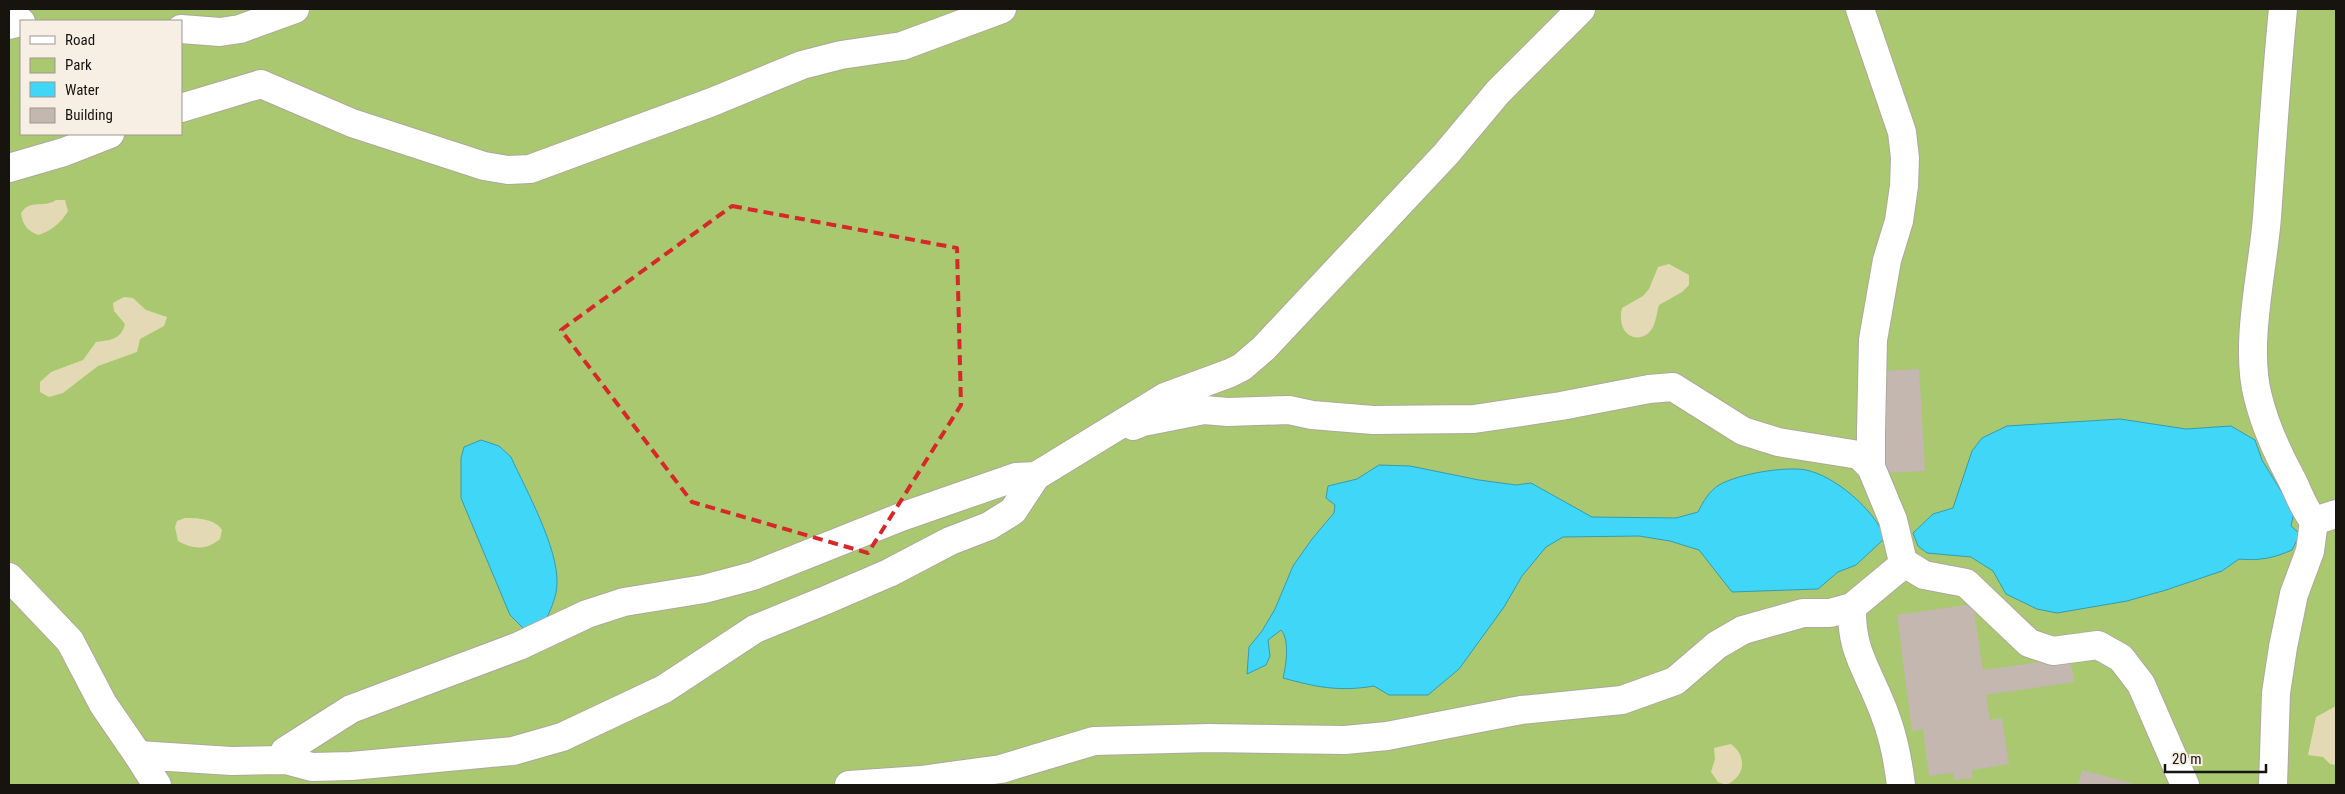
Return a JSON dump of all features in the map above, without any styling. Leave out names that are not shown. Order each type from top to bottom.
[{"type":"lane","points":[[182,29],[220,32],[240,30],[295,9]]},
{"type":"lane","points":[[182,108],[261,84],[352,123],[484,166],[508,170],[530,169],[703,106],[802,65],[841,55],[902,46],[1002,9]]},
{"type":"lane","points":[[138,755],[231,761],[286,760],[312,767],[417,762],[513,750],[562,737],[664,689],[755,629],[889,573],[950,541],[989,526],[1013,511],[1036,476],[1165,397],[1242,367],[1264,348],[1439,161],[1498,92],[1580,9]]},
{"type":"lane","points":[[1860,9],[1902,132],[1905,158],[1904,186],[1899,221],[1888,260],[1873,340],[1871,467]]},
{"type":"lane","points":[[2273,785],[2276,693],[2283,647],[2294,594],[2325,517],[2306,510],[2278,455],[2257,396],[2254,350],[2257,294],[2266,235],[2282,9]]},
{"type":"lane","points":[[9,168],[64,152],[107,135]]},
{"type":"lane","points":[[1079,450],[1143,422],[1204,410],[1228,412],[1290,410],[1312,415],[1374,420],[1474,418],[1561,406],[1650,389],[1673,387],[1744,431],[1778,442],[1859,455],[1871,467],[1885,496],[1906,563],[1924,575],[1966,582],[2030,643],[2053,651],[2098,645],[2121,658],[2141,684],[2184,785]]},
{"type":"lane","points":[[286,760],[285,751],[351,709],[402,688],[503,652],[587,614],[624,602],[704,589],[753,576],[900,517],[1016,477],[1036,476]]},
{"type":"lane","points":[[849,785],[921,780],[1001,769],[1094,742],[1210,738],[1345,740],[1387,736],[1521,710],[1622,700],[1675,681],[1717,645],[1742,630],[1803,613],[1830,613],[1852,606],[1906,563]]},
{"type":"lane","points":[[9,577],[70,641],[103,704],[157,785]]},
{"type":"lane","points":[[1852,606],[1851,630],[1860,660],[1879,700],[1896,746],[1901,785]]},
{"type":"highlighted area","points":[[732,206],[957,248],[961,405],[868,553],[692,502],[561,330]]},
{"type":"green space","points":[[9,9],[2336,9],[2336,785],[9,785]]},
{"type":"sand","points":[[56,200],[65,200],[68,211],[59,223],[47,232],[38,235],[28,229],[24,224],[21,213],[29,206],[51,203]]},
{"type":"sand","points":[[1669,264],[1689,275],[1689,285],[1682,292],[1659,305],[1654,325],[1648,333],[1643,337],[1631,336],[1622,326],[1622,308],[1643,296],[1649,289],[1658,267]]},
{"type":"sand","points":[[124,297],[133,298],[146,310],[167,317],[164,326],[140,339],[137,352],[98,366],[63,393],[49,397],[40,392],[40,382],[51,372],[83,360],[96,342],[106,341],[121,333],[125,324],[114,311],[113,303]]},
{"type":"sand","points":[[185,518],[201,519],[215,523],[222,530],[220,539],[210,546],[199,548],[188,546],[178,541],[175,527],[177,521]]},
{"type":"sand","points":[[2336,706],[2336,765],[2330,764],[2323,757],[2308,755],[2316,717]]},
{"type":"sand","points":[[1731,744],[1740,754],[1742,766],[1741,771],[1733,781],[1726,785],[1718,782],[1711,772],[1715,759],[1714,748]]},
{"type":"water","points":[[2120,419],[2186,429],[2231,426],[2255,440],[2262,460],[2294,512],[2291,526],[2300,534],[2292,550],[2266,558],[2253,560],[2239,559],[2222,571],[2127,601],[2057,613],[2037,609],[2006,594],[1993,571],[1971,557],[1927,553],[1918,546],[1913,533],[1933,514],[1953,508],[1972,451],[1982,438],[2007,426]]},
{"type":"water","points":[[481,440],[499,446],[511,457],[547,536],[556,569],[557,589],[550,611],[543,626],[528,633],[510,615],[461,498],[461,458],[464,447]]},
{"type":"water","points":[[1379,465],[1410,466],[1479,480],[1516,485],[1531,483],[1592,517],[1676,518],[1698,512],[1712,490],[1727,481],[1749,474],[1774,470],[1806,470],[1829,479],[1853,496],[1873,516],[1885,538],[1856,565],[1838,572],[1818,589],[1732,592],[1699,550],[1670,541],[1639,536],[1563,537],[1546,547],[1522,576],[1504,607],[1459,669],[1428,695],[1389,695],[1374,686],[1350,689],[1328,688],[1283,678],[1286,660],[1286,640],[1281,630],[1268,640],[1270,656],[1266,665],[1247,674],[1249,647],[1262,631],[1275,609],[1293,566],[1334,513],[1335,505],[1326,498],[1328,486],[1357,479]]},
{"type":"building","points":[[1919,369],[1925,471],[1886,473],[1880,371]]},
{"type":"building","points":[[1973,604],[1983,670],[2070,658],[2074,682],[1986,695],[1990,720],[2002,718],[2009,764],[1972,770],[1973,778],[1954,780],[1953,773],[1929,776],[1923,729],[1912,731],[1897,615]]},
{"type":"building","points":[[2082,770],[2139,785],[2078,785]]}]
